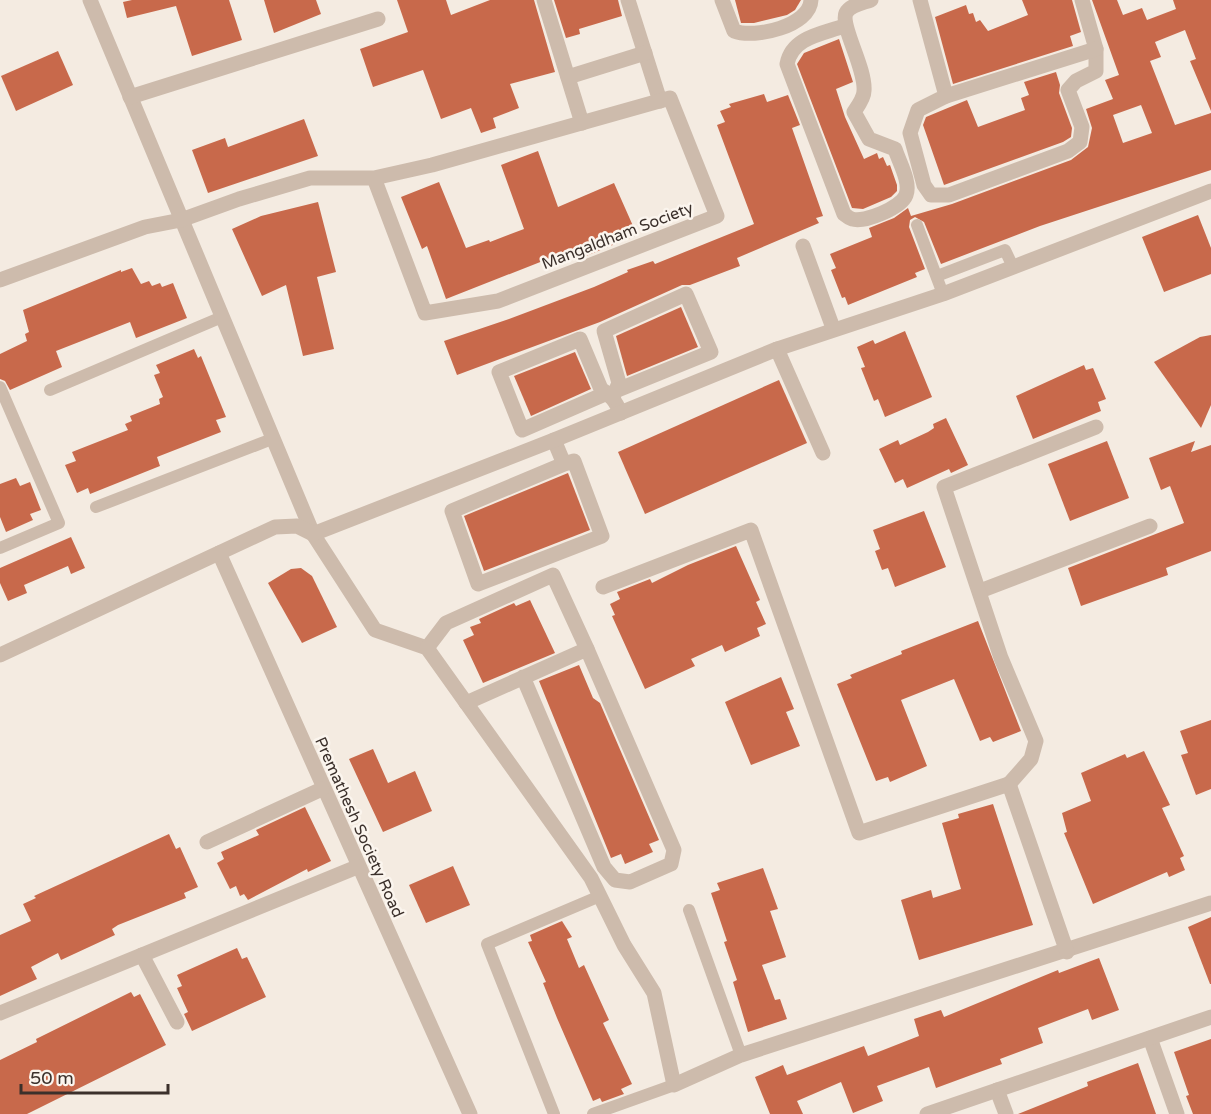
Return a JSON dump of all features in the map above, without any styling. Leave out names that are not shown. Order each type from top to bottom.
[{"type":"street","points":[[90,0],[272,439],[314,534],[375,630],[427,648],[591,878],[624,945],[654,993],[674,1085],[741,1055],[1067,952],[1211,903]]},
{"type":"street","points":[[544,0],[582,123]]},
{"type":"street","points":[[0,280],[135,230],[181,220],[239,199],[310,178],[374,178],[432,165],[660,101],[628,0]]},
{"type":"street","points":[[722,0],[734,32],[743,35],[760,34],[803,19],[811,9],[811,0]]},
{"type":"street","points":[[844,26],[798,42],[789,53],[787,64],[844,214],[852,219],[866,218],[897,206],[906,195],[895,150],[869,139],[854,112],[864,93],[862,67],[844,26],[846,14],[854,6],[871,0]]},
{"type":"street","points":[[920,0],[946,96]]},
{"type":"street","points":[[1082,0],[1096,50],[1096,71],[1076,81],[1068,90],[1082,127],[1080,142],[1068,151],[949,195],[931,195],[924,185],[910,133],[918,110],[946,96],[1096,50]]},
{"type":"street","points":[[130,97],[378,19]]},
{"type":"street","points":[[568,78],[645,53]]},
{"type":"street","name":"Mangaldham Society","points":[[374,178],[425,314],[498,301],[717,216],[670,98],[660,101]]},
{"type":"street","points":[[0,655],[275,527],[297,526],[314,534],[777,349],[833,328],[943,294],[1211,191]]},
{"type":"street","points":[[803,246],[833,328]]},
{"type":"street","points":[[612,393],[618,383],[604,331],[687,294],[711,352],[612,393],[522,430],[499,372],[580,339],[601,388],[612,393],[621,413]]},
{"type":"street","points":[[777,349],[823,453]]},
{"type":"street","points":[[603,587],[751,530],[859,833],[1009,784],[1031,759],[1036,741],[1001,658],[944,487],[1096,427]]},
{"type":"street","points":[[554,440],[564,464]]},
{"type":"street","points":[[574,462],[602,536],[478,584],[452,511],[564,464],[574,462]]},
{"type":"street","points":[[980,591],[1150,526]]},
{"type":"street","name":"Premathesh Society Road","points":[[219,553],[322,789],[470,1114]]},
{"type":"street","points":[[427,648],[446,623],[553,575],[674,850],[671,864],[630,882],[615,880],[604,867],[523,677]]},
{"type":"street","points":[[466,703],[587,649]]},
{"type":"street","points":[[1009,784],[1067,952]]},
{"type":"street","points":[[207,842],[322,789]]},
{"type":"street","points":[[0,1013],[357,867]]},
{"type":"street","points":[[142,955],[177,1022]]},
{"type":"street","points":[[927,1114],[1211,1017]]},
{"type":"street","points":[[1150,1038],[1178,1114]]},
{"type":"street","points":[[997,1090],[1006,1114]]},
{"type":"lane","points":[[917,225],[943,294]]},
{"type":"lane","points":[[937,276],[1005,250],[1013,267]]},
{"type":"lane","points":[[50,390],[222,317]]},
{"type":"lane","points":[[0,387],[59,523],[0,548]]},
{"type":"lane","points":[[96,507],[272,439]]},
{"type":"lane","points":[[554,1114],[487,944],[600,896]]},
{"type":"lane","points":[[689,910],[741,1055]]},
{"type":"lane","points":[[593,1114],[674,1085]]},
{"type":"building","points":[[132,0],[229,0],[242,40],[192,56],[176,6],[127,18],[123,2]]},
{"type":"building","points":[[264,0],[316,0],[321,14],[274,33]]},
{"type":"building","points":[[397,0],[446,0],[451,15],[490,0],[534,0],[555,72],[510,84],[519,108],[493,118],[496,128],[481,133],[471,108],[441,119],[423,70],[373,87],[360,49],[408,32]]},
{"type":"building","points":[[554,0],[618,0],[622,16],[579,29],[580,34],[566,38]]},
{"type":"building","points":[[735,0],[801,0],[795,10],[787,15],[754,23],[741,23]]},
{"type":"building","points":[[1022,0],[1072,0],[1081,32],[1070,36],[1073,46],[953,84],[935,17],[966,5],[969,14],[973,13],[976,22],[980,20],[988,31],[1028,15]]},
{"type":"building","points":[[1092,0],[1117,0],[1123,15],[1142,8],[1147,20],[1176,9],[1173,0],[1211,0],[1211,111],[1190,61],[1196,59],[1185,30],[1155,42],[1161,57],[1150,61],[1175,125],[1211,113],[1211,170],[1040,226],[941,264],[924,222],[915,217],[910,220],[909,227],[925,269],[915,273],[917,277],[848,305],[845,297],[842,298],[831,270],[836,268],[830,254],[872,237],[869,228],[894,218],[908,208],[911,216],[952,204],[1071,160],[1088,147],[1092,128],[1086,109],[1113,99],[1105,80],[1119,75]],"holes":[[[1141,105],[1152,133],[1123,143],[1113,115]]]},
{"type":"building","points":[[839,39],[853,82],[836,89],[845,117],[864,159],[877,153],[879,159],[883,157],[887,166],[890,165],[897,185],[897,191],[891,197],[863,209],[852,208],[797,64],[804,53]]},
{"type":"building","points":[[58,51],[73,85],[16,111],[1,76]]},
{"type":"building","points":[[1056,72],[1060,85],[1059,93],[1072,128],[1071,137],[1063,142],[944,185],[923,125],[926,117],[967,100],[978,127],[1025,110],[1021,98],[1029,95],[1024,82]]},
{"type":"building","points":[[764,94],[767,102],[788,95],[800,125],[792,128],[823,216],[816,218],[819,223],[737,258],[740,266],[690,285],[682,285],[600,322],[457,375],[444,341],[594,287],[628,272],[627,270],[653,261],[655,264],[754,224],[717,125],[725,122],[720,111],[731,107],[729,104]]},
{"type":"building","points":[[304,119],[318,156],[208,193],[192,150],[225,138],[228,147]]},
{"type":"building","points":[[538,151],[558,207],[614,183],[637,235],[586,256],[581,246],[446,299],[427,246],[422,249],[401,197],[439,182],[466,248],[489,240],[490,242],[524,229],[501,165]]},
{"type":"building","points":[[318,202],[336,272],[317,277],[334,349],[303,356],[286,285],[262,296],[232,229],[261,216]]},
{"type":"building","points":[[1198,215],[1211,248],[1211,274],[1164,292],[1142,237]]},
{"type":"building","points":[[132,268],[141,284],[149,281],[152,286],[160,283],[162,287],[173,283],[187,318],[136,338],[130,322],[56,351],[62,367],[10,390],[5,381],[0,379],[0,354],[27,341],[25,334],[29,332],[23,310],[121,270],[121,272]]},
{"type":"building","points":[[681,307],[698,347],[627,376],[616,336]]},
{"type":"building","points":[[905,331],[932,397],[885,417],[878,399],[874,401],[861,368],[865,367],[857,347],[873,340],[875,344]]},
{"type":"building","points":[[1211,335],[1211,405],[1201,428],[1154,362],[1200,337]]},
{"type":"building","points":[[194,349],[198,358],[201,356],[226,417],[216,420],[221,432],[157,457],[160,466],[90,494],[88,488],[77,493],[65,465],[76,461],[72,452],[128,430],[125,424],[132,421],[130,416],[160,404],[159,399],[163,397],[154,375],[160,373],[156,365]]},
{"type":"building","points":[[575,352],[591,389],[531,416],[514,376]]},
{"type":"building","points":[[1084,365],[1086,370],[1093,368],[1106,399],[1098,402],[1101,411],[1033,439],[1016,396]]},
{"type":"building","points":[[779,380],[807,443],[645,514],[618,452]]},
{"type":"building","points":[[946,418],[968,465],[951,473],[949,469],[907,488],[903,479],[895,483],[879,449],[898,440],[900,445],[928,432],[934,428],[933,424]]},
{"type":"building","points":[[1107,441],[1129,498],[1070,521],[1048,464]]},
{"type":"building","points":[[1195,441],[1191,452],[1211,445],[1211,551],[1166,568],[1168,575],[1081,606],[1068,568],[1184,523],[1170,486],[1161,490],[1149,458]]},
{"type":"building","points":[[568,473],[590,530],[484,571],[464,516]]},
{"type":"building","points":[[16,478],[20,486],[30,482],[41,510],[30,514],[33,520],[6,532],[0,517],[0,484]]},
{"type":"building","points":[[924,511],[946,567],[895,587],[888,568],[882,570],[875,551],[880,549],[873,530]]},
{"type":"building","points":[[71,537],[85,568],[71,574],[68,566],[24,585],[27,593],[8,601],[0,583],[0,568]]},
{"type":"building","points":[[736,546],[760,600],[756,602],[766,624],[757,628],[760,636],[725,652],[722,645],[691,659],[695,666],[645,689],[612,616],[615,615],[610,604],[620,599],[617,592],[650,579],[652,583],[688,565]]},
{"type":"building","points":[[301,568],[312,576],[337,627],[302,643],[268,583],[291,569]]},
{"type":"building","points":[[530,600],[555,653],[483,683],[463,640],[474,635],[470,627],[481,623],[479,619],[514,603],[516,606]]},
{"type":"building","points":[[978,621],[1021,731],[993,742],[990,737],[980,741],[954,679],[901,700],[927,766],[890,782],[888,777],[876,781],[837,684],[852,678],[850,675],[902,654],[901,651]]},
{"type":"building","points":[[579,665],[593,698],[600,703],[659,840],[649,844],[653,852],[625,864],[621,854],[611,858],[539,681]]},
{"type":"building","points":[[781,677],[794,709],[786,712],[800,746],[751,765],[725,702]]},
{"type":"building","points":[[1211,720],[1211,789],[1196,795],[1181,755],[1188,753],[1180,731]]},
{"type":"building","points":[[373,749],[388,783],[415,771],[432,811],[383,832],[349,759]]},
{"type":"building","points":[[1144,751],[1170,805],[1162,808],[1184,856],[1180,858],[1185,870],[1169,877],[1167,872],[1093,904],[1064,833],[1067,832],[1062,813],[1091,801],[1081,773],[1125,754],[1127,758]]},
{"type":"building","points":[[993,804],[1033,925],[919,960],[901,900],[931,890],[933,898],[961,889],[942,823],[959,818],[958,814]]},
{"type":"building","points":[[305,807],[331,861],[308,872],[307,869],[248,900],[244,894],[240,896],[236,886],[230,889],[217,863],[224,859],[221,852],[259,835],[256,830]]},
{"type":"building","points":[[169,834],[176,849],[180,847],[198,887],[184,893],[186,898],[118,925],[112,929],[115,935],[61,960],[58,953],[31,967],[37,979],[0,996],[0,935],[31,921],[23,904],[36,898],[34,896]]},
{"type":"building","points":[[453,866],[470,905],[426,923],[409,885]]},
{"type":"building","points":[[763,868],[778,909],[770,911],[786,957],[762,965],[775,1000],[780,999],[787,1019],[748,1032],[733,982],[737,980],[724,942],[727,941],[711,893],[720,890],[717,883]]},
{"type":"building","points":[[1211,917],[1211,984],[1210,984],[1188,927]]},
{"type":"building","points":[[562,921],[572,937],[567,939],[579,968],[584,965],[609,1020],[603,1023],[632,1084],[621,1089],[624,1094],[602,1102],[600,1098],[593,1101],[557,1018],[543,983],[546,982],[528,942],[532,941],[530,935]]},
{"type":"building","points":[[237,948],[242,959],[247,957],[266,997],[192,1031],[184,1014],[188,1012],[177,988],[182,986],[177,975]]},
{"type":"building","points":[[1099,958],[1119,1010],[1092,1020],[1088,1009],[1038,1028],[1043,1043],[1000,1059],[1002,1064],[936,1088],[929,1067],[877,1086],[883,1101],[853,1113],[841,1082],[797,1101],[803,1114],[770,1114],[755,1077],[783,1065],[787,1075],[864,1046],[868,1056],[919,1036],[914,1019],[941,1010],[944,1017],[1058,970],[1059,973]]},
{"type":"building","points":[[131,992],[134,997],[140,994],[166,1045],[27,1114],[0,1114],[0,1060],[37,1042],[36,1039]]},
{"type":"building","points":[[1211,1039],[1211,1114],[1193,1114],[1174,1052]]},
{"type":"building","points":[[1138,1063],[1156,1114],[1018,1114],[1088,1086],[1087,1082]]}]
